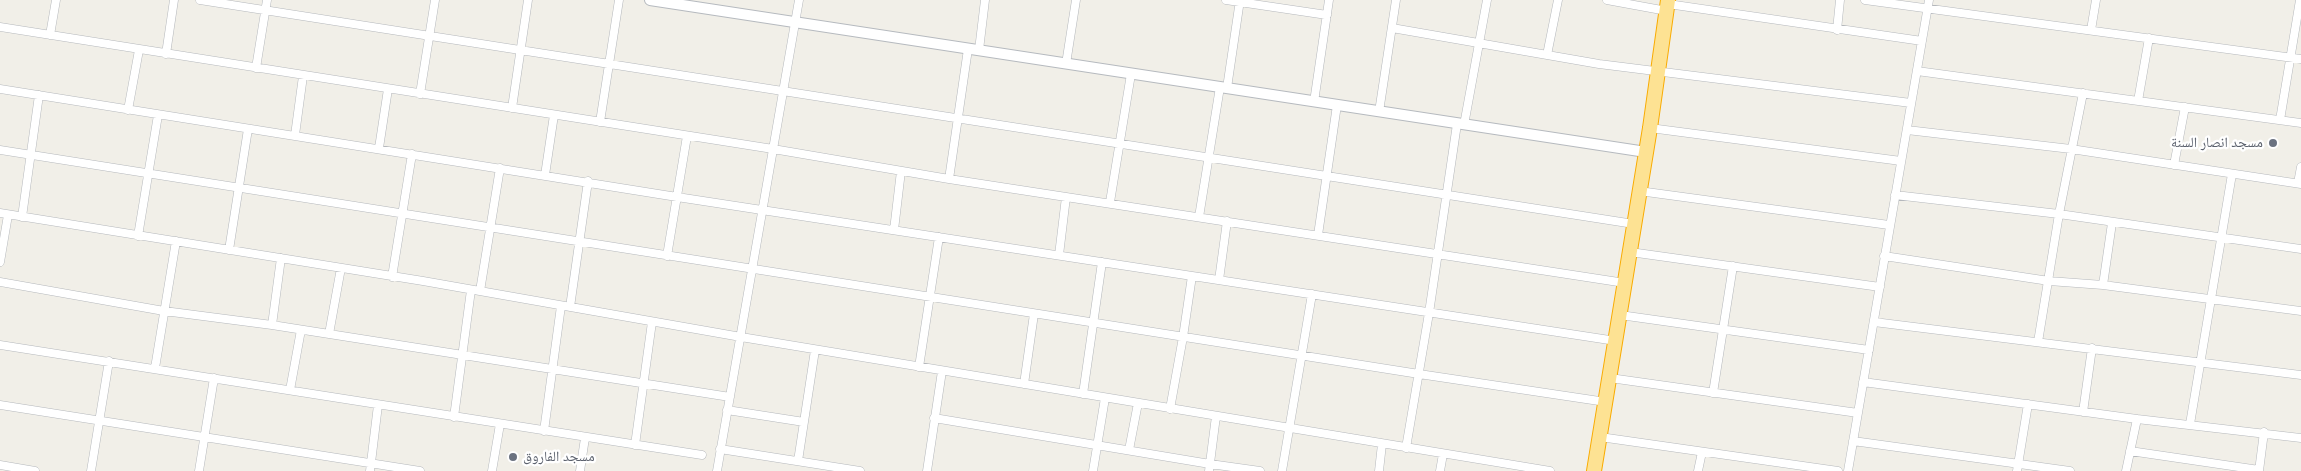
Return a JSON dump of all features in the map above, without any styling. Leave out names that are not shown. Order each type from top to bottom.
[{"type":"highway","points":[[1594,471],[1659,72],[1668,5]]},
{"type":"street","points":[[50,36],[56,0]]},
{"type":"street","points":[[166,54],[174,0]]},
{"type":"street","points":[[200,0],[1634,224]]},
{"type":"street","points":[[256,68],[267,0]]},
{"type":"street","points":[[420,94],[435,0]]},
{"type":"street","points":[[512,108],[528,0]]},
{"type":"street","points":[[600,122],[619,0]]},
{"type":"street","points":[[657,0],[1646,152]]},
{"type":"street","points":[[717,471],[799,0]]},
{"type":"street","points":[[949,179],[958,119],[985,0]]},
{"type":"street","points":[[1066,64],[1076,0]]},
{"type":"street","points":[[1226,0],[1327,15]]},
{"type":"street","points":[[1314,102],[1329,0]]},
{"type":"street","points":[[1379,112],[1396,0]]},
{"type":"street","points":[[1406,448],[1429,313],[1446,195],[1487,0]]},
{"type":"street","points":[[1548,55],[1558,0]]},
{"type":"street","points":[[1607,0],[1668,5],[1922,41]]},
{"type":"street","points":[[1837,30],[1840,0]]},
{"type":"street","points":[[1864,0],[1928,4],[2091,30],[2301,59]]},
{"type":"street","points":[[2091,30],[2096,0]]},
{"type":"street","points":[[2280,120],[2300,0]]},
{"type":"street","points":[[1199,216],[1239,1]]},
{"type":"street","points":[[1848,471],[1928,4]]},
{"type":"street","points":[[0,28],[773,149],[949,179],[1110,202],[1625,283]]},
{"type":"street","points":[[1392,28],[1659,72],[1911,103]]},
{"type":"street","points":[[2138,101],[2149,38]]},
{"type":"street","points":[[128,110],[139,50]]},
{"type":"street","points":[[1917,71],[2301,123]]},
{"type":"street","points":[[1110,202],[1131,74]]},
{"type":"street","points":[[295,135],[303,76]]},
{"type":"street","points":[[0,89],[588,181],[677,197],[1616,341]]},
{"type":"street","points":[[379,148],[388,89]]},
{"type":"street","points":[[2038,342],[2059,214],[2083,93]]},
{"type":"street","points":[[22,217],[39,95]]},
{"type":"street","points":[[1318,236],[1337,105]]},
{"type":"street","points":[[2174,165],[2185,107]]},
{"type":"street","points":[[138,236],[158,115]]},
{"type":"street","points":[[545,175],[554,115]]},
{"type":"street","points":[[1650,128],[1901,161]]},
{"type":"street","points":[[228,250],[248,129]]},
{"type":"street","points":[[1906,130],[2071,149],[2299,183],[2301,167]]},
{"type":"street","points":[[666,256],[687,136]]},
{"type":"street","points":[[0,150],[1301,356],[1606,402]]},
{"type":"street","points":[[392,276],[412,154]]},
{"type":"street","points":[[454,417],[461,355],[490,227],[500,168]]},
{"type":"street","points":[[894,230],[901,171]]},
{"type":"street","points":[[2190,424],[2232,174]]},
{"type":"street","points":[[570,307],[581,242],[588,181]]},
{"type":"street","points":[[1639,191],[1890,225]]},
{"type":"street","points":[[1895,195],[2059,214],[2301,249]]},
{"type":"street","points":[[1058,255],[1066,197]]},
{"type":"street","points":[[0,262],[4,214],[392,276],[741,338],[1550,471]]},
{"type":"street","points":[[1219,280],[1226,221]]},
{"type":"street","points":[[2103,285],[2112,223]]},
{"type":"street","points":[[919,367],[939,236]]},
{"type":"street","points":[[155,368],[176,241]]},
{"type":"street","points":[[1630,252],[1880,287]]},
{"type":"street","points":[[1884,256],[2048,281],[2103,285],[2301,311]]},
{"type":"street","points":[[272,325],[281,258]]},
{"type":"street","points":[[1083,394],[1102,262]]},
{"type":"street","points":[[1713,393],[1733,266]]},
{"type":"street","points":[[329,334],[341,268]]},
{"type":"street","points":[[1170,408],[1192,276]]},
{"type":"street","points":[[0,282],[164,311],[272,325],[642,385],[730,397]]},
{"type":"street","points":[[1282,471],[1312,294]]},
{"type":"street","points":[[544,431],[561,306]]},
{"type":"street","points":[[1024,384],[1034,314]]},
{"type":"street","points":[[1620,315],[1869,350]]},
{"type":"street","points":[[634,445],[652,322]]},
{"type":"street","points":[[1874,322],[2301,375]]},
{"type":"street","points":[[290,390],[301,330]]},
{"type":"street","points":[[0,345],[702,455]]},
{"type":"street","points":[[2083,412],[2092,348]]},
{"type":"street","points":[[798,461],[815,350]]},
{"type":"street","points":[[91,471],[108,361]]},
{"type":"street","points":[[927,471],[942,371]]},
{"type":"street","points":[[199,471],[214,378]]},
{"type":"street","points":[[1610,378],[1858,414]]},
{"type":"street","points":[[1863,382],[2137,419],[2264,432],[2301,438]]},
{"type":"street","points":[[1093,471],[1104,398]]},
{"type":"street","points":[[1129,450],[1138,403]]},
{"type":"street","points":[[2017,468],[2028,404]]},
{"type":"street","points":[[0,405],[205,437],[370,467],[420,471]]},
{"type":"street","points":[[370,467],[378,405]]},
{"type":"street","points":[[727,410],[804,422]]},
{"type":"street","points":[[1209,468],[1216,416]]},
{"type":"street","points":[[934,418],[1096,444],[1209,468],[1260,471]]},
{"type":"street","points":[[2126,471],[2137,419]]},
{"type":"street","points":[[492,471],[500,424]]},
{"type":"street","points":[[2130,451],[2259,470],[2264,432]]},
{"type":"street","points":[[1600,437],[1838,471]]},
{"type":"street","points":[[580,471],[585,438]]},
{"type":"street","points":[[1853,441],[2017,468],[2070,471]]},
{"type":"street","points":[[1379,471],[1382,444]]},
{"type":"street","points":[[720,449],[860,471]]},
{"type":"street","points":[[1698,471],[1702,452]]},
{"type":"street","points":[[1440,471],[1443,454]]},
{"type":"street","points":[[0,465],[35,471]]},
{"type":"place","name":"مسجد انصار السنة","points":[[2273,143]]},
{"type":"place","name":"مسجد الفاروق","points":[[513,457]]}]
